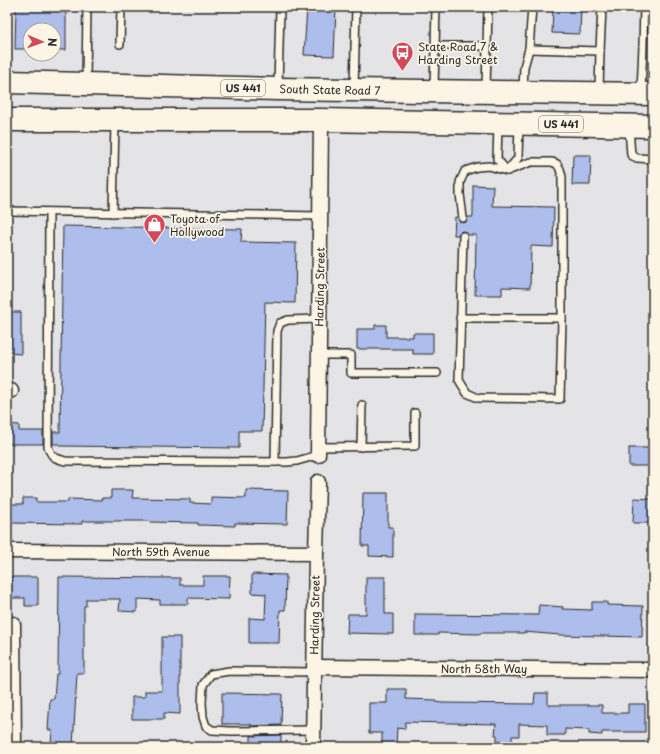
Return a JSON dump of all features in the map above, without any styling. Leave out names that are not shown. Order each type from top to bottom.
[{"type":"main road","name":"South State Road 7","points":[[7,82],[278,89],[647,94]]},
{"type":"main road","points":[[248,120],[266,108],[273,100],[278,89]]},
{"type":"main road","points":[[321,120],[333,103],[354,90]]},
{"type":"main road","points":[[604,125],[622,119],[647,94]]},
{"type":"main road","name":"US 441","points":[[7,120],[321,120],[653,126]]},
{"type":"street","name":"Harding Street","points":[[318,451],[321,120]]},
{"type":"street","name":"Harding Street","points":[[313,747],[318,482]]},
{"type":"street","name":"North 59th Avenue","points":[[7,551],[316,553]]},
{"type":"street","points":[[10,624],[14,747]]},
{"type":"street","name":"North 58th Way","points":[[314,670],[653,670]]},
{"type":"lane","points":[[86,84],[87,7]]},
{"type":"lane","points":[[120,7],[120,44]]},
{"type":"lane","points":[[278,89],[280,7]]},
{"type":"lane","points":[[354,90],[356,7]]},
{"type":"lane","points":[[434,91],[436,7]]},
{"type":"lane","points":[[486,92],[488,7]]},
{"type":"lane","points":[[523,93],[524,67],[529,49],[532,7]]},
{"type":"lane","points":[[599,94],[602,7]]},
{"type":"lane","points":[[644,7],[643,46],[647,94]]},
{"type":"lane","points":[[435,46],[487,46]]},
{"type":"lane","points":[[529,49],[600,51]]},
{"type":"lane","points":[[113,213],[115,120]]},
{"type":"lane","points":[[507,171],[497,159],[508,123]]},
{"type":"lane","points":[[507,171],[518,158],[508,123]]},
{"type":"lane","points":[[629,126],[630,155],[637,158],[653,159]]},
{"type":"lane","points":[[463,218],[460,182],[465,170],[477,166],[489,166],[507,171],[531,162],[552,162],[557,164],[560,169],[562,177],[562,318],[560,399],[478,398],[467,393],[459,380],[463,236]]},
{"type":"lane","points":[[7,211],[320,216]]},
{"type":"lane","points":[[49,212],[48,446],[50,454],[56,459],[65,461],[297,461],[318,451],[361,447],[415,446],[415,414]]},
{"type":"lane","points":[[460,318],[562,318]]},
{"type":"lane","points":[[275,462],[277,331],[280,323],[288,320],[319,319]]},
{"type":"lane","points":[[319,355],[351,355],[351,373],[437,372]]},
{"type":"lane","points":[[361,447],[362,405]]},
{"type":"lane","points":[[314,670],[229,671],[211,674],[203,685],[202,703],[203,717],[206,726],[212,730],[314,730]]},
{"type":"building","points":[[16,7],[66,7],[66,50],[62,50],[62,22],[22,22],[22,49],[15,49]]},
{"type":"building","points":[[307,7],[336,7],[334,56],[304,55]]},
{"type":"building","points":[[553,7],[581,7],[580,34],[552,33]]},
{"type":"building","points":[[573,155],[591,155],[590,185],[572,185]]},
{"type":"building","points":[[473,185],[493,186],[492,206],[554,207],[553,247],[531,246],[530,288],[502,287],[502,295],[475,295],[476,235],[468,235],[463,231],[458,235],[454,235],[455,217],[458,217],[459,221],[463,223],[466,222],[468,217],[473,217]]},
{"type":"building","points":[[63,226],[242,229],[241,242],[296,243],[295,303],[265,302],[262,431],[239,431],[239,448],[60,446],[60,444],[53,444],[53,432],[60,432]]},
{"type":"building","points":[[7,312],[21,312],[21,354],[7,353]]},
{"type":"building","points":[[375,325],[386,325],[386,337],[413,337],[413,333],[433,333],[433,354],[413,354],[413,349],[357,349],[357,329],[375,329]]},
{"type":"building","points":[[7,424],[19,425],[19,431],[43,431],[43,444],[7,444]]},
{"type":"building","points":[[629,448],[653,448],[653,466],[629,466]]},
{"type":"building","points":[[111,490],[133,490],[132,498],[190,499],[190,503],[211,504],[211,497],[246,498],[246,490],[288,491],[287,524],[235,523],[235,526],[149,521],[82,521],[82,524],[9,523],[10,504],[23,504],[23,498],[36,498],[36,502],[68,502],[68,499],[102,500],[102,498],[111,498]]},
{"type":"building","points":[[363,493],[388,493],[388,527],[393,527],[393,557],[369,556],[369,546],[362,546]]},
{"type":"building","points":[[634,498],[653,499],[653,523],[633,523]]},
{"type":"building","points":[[252,574],[286,575],[285,610],[280,610],[279,643],[249,643],[249,618],[265,619],[266,594],[252,593]]},
{"type":"building","points":[[203,576],[230,576],[229,599],[188,598],[188,604],[160,604],[160,600],[137,599],[137,612],[119,611],[120,599],[86,599],[86,606],[84,606],[84,673],[77,673],[73,747],[51,747],[52,730],[48,730],[50,699],[54,699],[56,674],[58,674],[59,577],[180,578],[180,585],[203,585]]},
{"type":"building","points":[[11,577],[38,577],[38,606],[25,606],[25,598],[11,598]]},
{"type":"building","points":[[366,577],[385,577],[385,614],[393,614],[393,634],[347,633],[348,614],[366,614]]},
{"type":"building","points":[[592,602],[607,602],[607,605],[643,606],[642,637],[560,635],[524,632],[480,634],[438,633],[438,635],[415,635],[415,614],[538,615],[539,605],[563,607],[562,609],[592,610]]},
{"type":"building","points":[[162,637],[180,637],[180,714],[164,713],[164,719],[132,719],[132,697],[145,697],[145,691],[162,691]]},
{"type":"building","points":[[387,689],[406,689],[406,699],[436,700],[436,702],[442,703],[534,704],[535,693],[548,693],[548,705],[602,705],[602,713],[628,713],[628,704],[645,704],[645,732],[602,732],[602,735],[589,734],[589,730],[565,729],[565,735],[547,735],[547,725],[519,724],[519,736],[512,736],[512,742],[497,742],[497,735],[495,735],[496,724],[405,722],[405,729],[397,728],[396,747],[382,747],[382,733],[369,733],[369,703],[387,703]]},
{"type":"building","points":[[222,693],[282,694],[281,725],[251,726],[251,724],[222,724]]},
{"type":"building","points":[[281,735],[281,747],[251,747],[251,736]]},
{"type":"place","name":"State Road 7 & Harding Street","points":[[402,72]]},
{"type":"place","name":"Toyota of Hollywood","points":[[154,244]]}]
